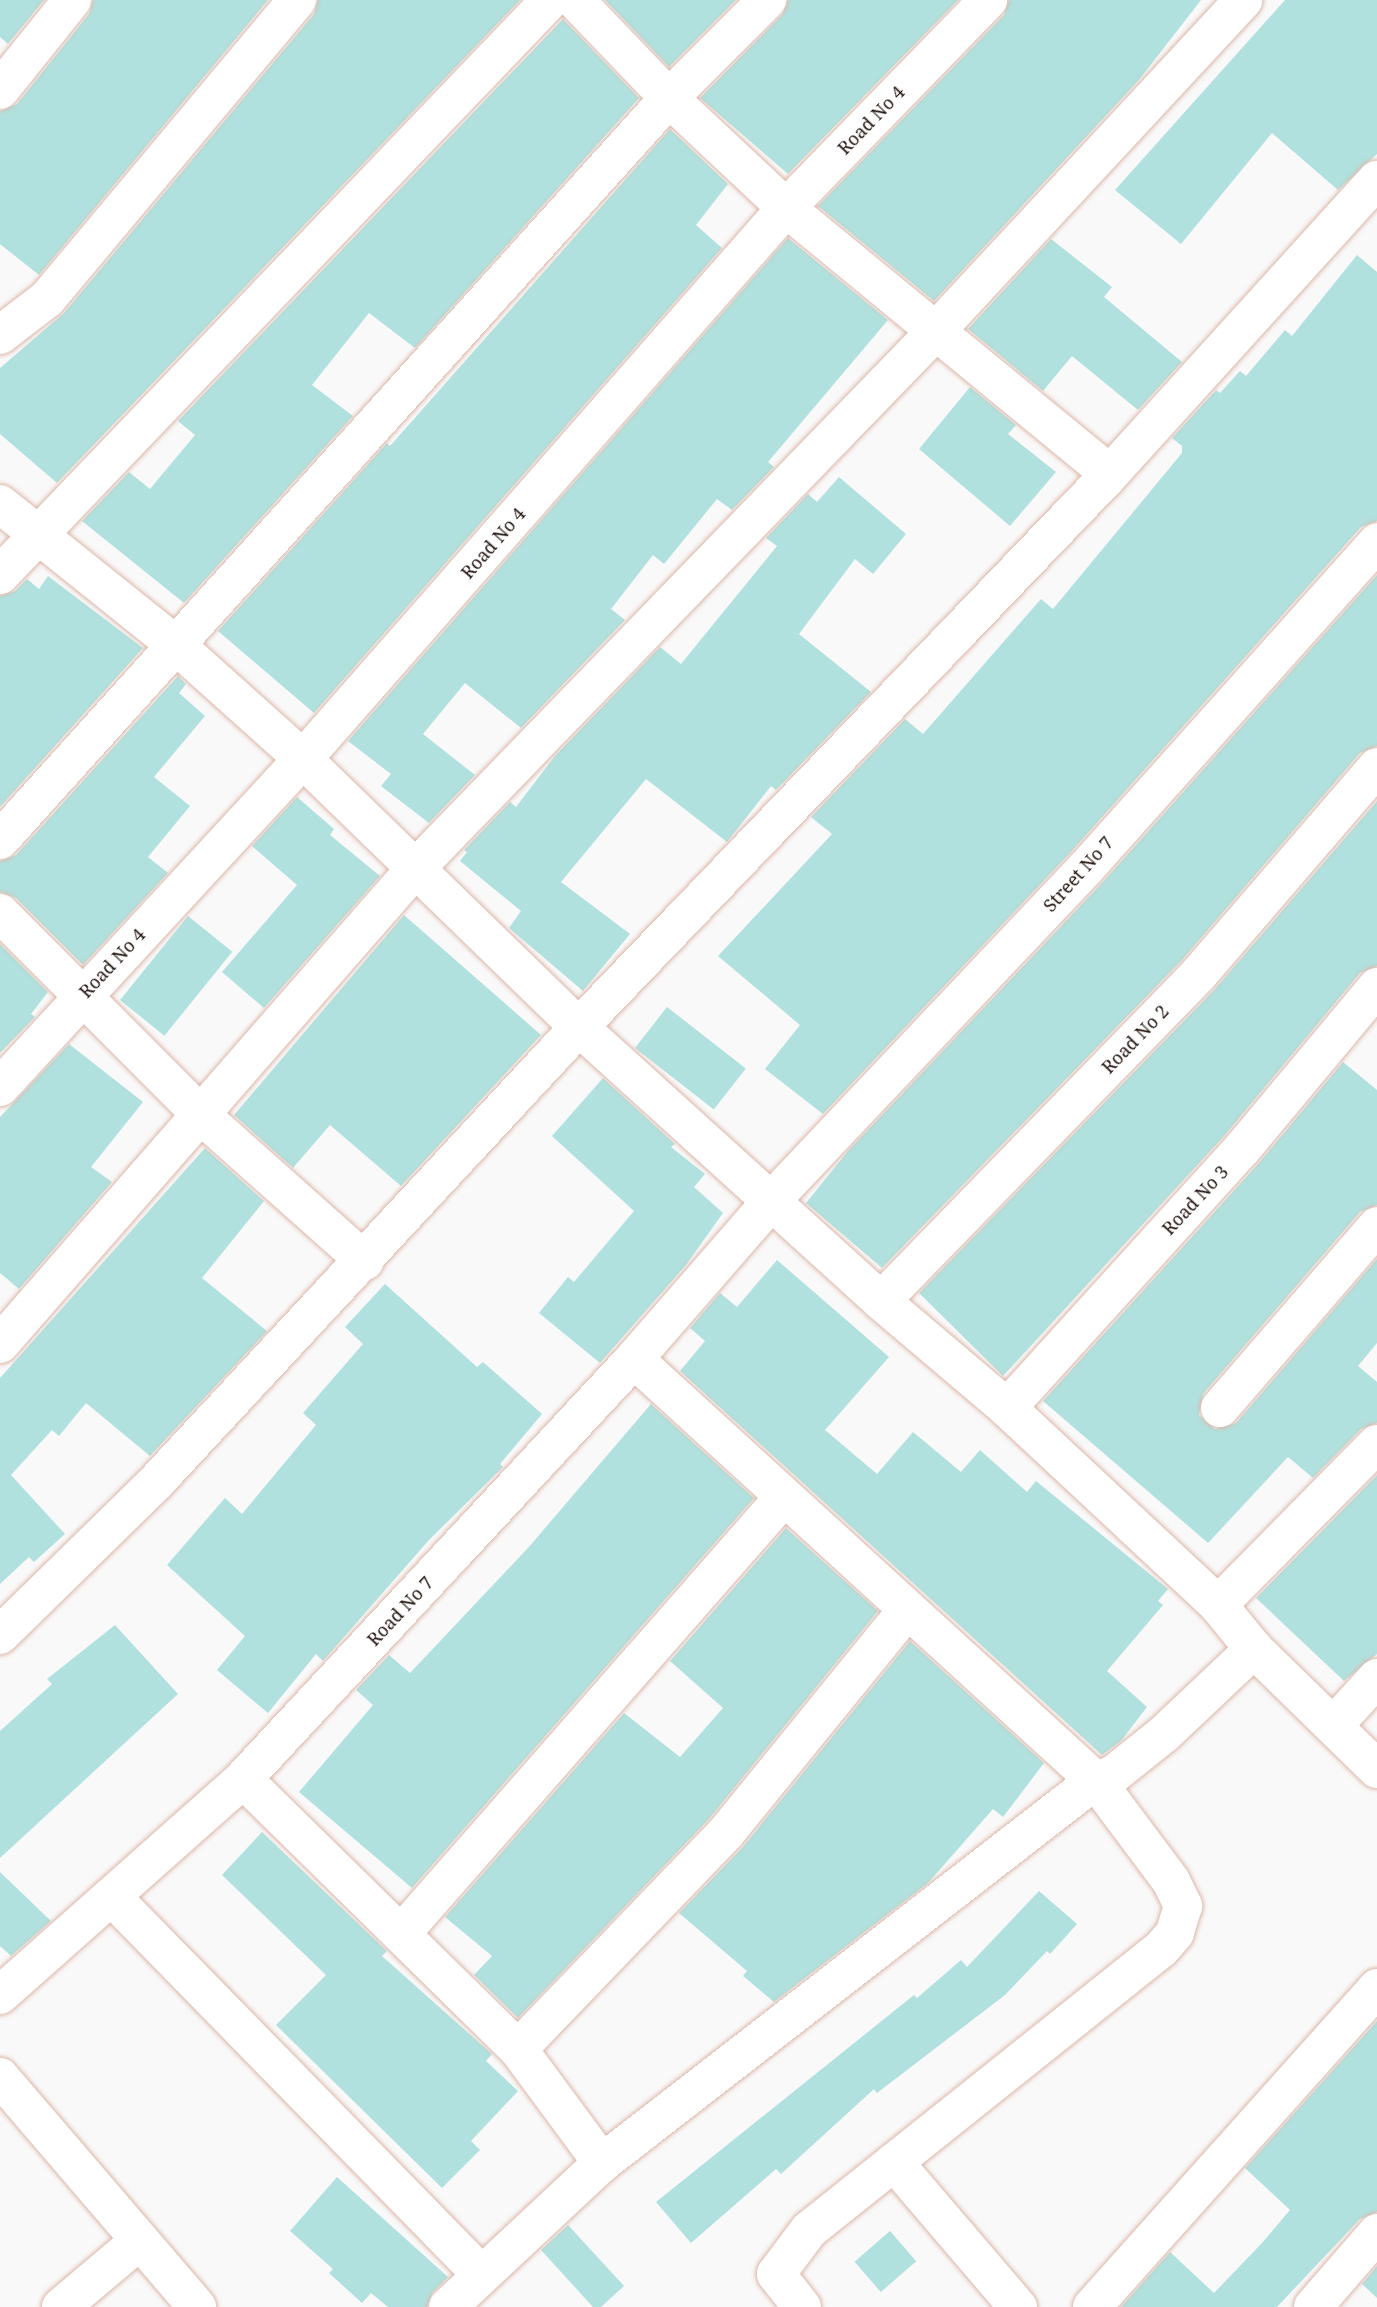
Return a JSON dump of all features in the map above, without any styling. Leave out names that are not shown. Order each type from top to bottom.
[{"type":"street","points":[[0,90],[72,0]]},
{"type":"street","points":[[0,335],[47,299],[298,0]]},
{"type":"street","points":[[0,575],[34,536],[550,0]]},
{"type":"street","points":[[575,0],[669,98],[786,208],[1110,474]]},
{"type":"street","points":[[0,840],[669,98],[767,0]]},
{"type":"street","name":"Road No 4","points":[[0,1087],[84,993],[303,760],[786,208],[988,0]]},
{"type":"street","points":[[0,1344],[202,1116],[414,870],[935,332],[1243,0]]},
{"type":"street","points":[[0,1635],[157,1481],[365,1261],[579,1027],[1110,474],[1377,180]]},
{"type":"street","points":[[0,504],[34,536],[176,645],[303,760],[579,1027],[881,1301],[1007,1408],[1218,1605],[1254,1648],[1377,1769]]},
{"type":"street","name":"Street No 7","points":[[772,1200],[1086,868],[1377,542]]},
{"type":"street","name":"Road No 2","points":[[881,1301],[1198,975],[1377,767]]},
{"type":"street","points":[[0,913],[84,993],[202,1116],[365,1261]]},
{"type":"street","name":"Road No 3","points":[[1007,1408],[1370,1008]]},
{"type":"street","name":"Road No 7","points":[[0,1995],[113,1898],[243,1779],[634,1359],[772,1200]]},
{"type":"street","points":[[1220,1408],[1377,1226]]},
{"type":"street","points":[[634,1359],[906,1611],[1097,1782],[1179,1896],[1183,1906],[1175,1933],[1161,1950],[809,2230],[776,2274],[802,2307]]},
{"type":"street","points":[[1218,1605],[1377,1444]]},
{"type":"street","points":[[401,1934],[783,1497]]},
{"type":"street","points":[[518,2049],[725,1834],[906,1611]]},
{"type":"street","points":[[448,2307],[603,2163],[1097,1782],[1114,1774],[1164,1734],[1254,1648]]},
{"type":"street","points":[[1333,1726],[1377,1678]]},
{"type":"street","points":[[243,1779],[518,2049],[603,2163]]},
{"type":"street","points":[[113,1898],[481,2274]]},
{"type":"street","points":[[1092,2307],[1377,1988]]},
{"type":"street","points":[[0,2077],[197,2307]]},
{"type":"street","points":[[894,2162],[1018,2307]]},
{"type":"street","points":[[1313,2307],[1377,2233]]},
{"type":"street","points":[[61,2307],[139,2241]]},
{"type":"building","points":[[0,0],[44,0],[8,44],[0,37]]},
{"type":"building","points":[[93,0],[268,0],[39,275],[0,244],[0,111],[17,104],[89,14]]},
{"type":"building","points":[[318,0],[520,0],[57,483],[0,434],[0,368],[64,313],[314,14]]},
{"type":"building","points":[[605,0],[736,0],[669,67]]},
{"type":"building","points":[[788,0],[958,0],[788,174],[700,98],[782,15]]},
{"type":"building","points":[[1009,0],[1201,0],[1139,80],[934,301],[818,206],[1004,15]]},
{"type":"building","points":[[1285,0],[1377,0],[1377,154],[1338,190],[1272,133],[1181,244],[1115,190]]},
{"type":"building","points":[[563,19],[639,98],[415,348],[369,313],[312,385],[353,416],[184,603],[82,521],[129,472],[150,489],[195,435],[178,421]]},
{"type":"building","points":[[670,129],[728,184],[696,225],[722,248],[314,713],[218,631],[387,443],[390,446]]},
{"type":"building","points":[[788,238],[888,320],[768,462],[774,467],[732,510],[717,499],[664,564],[653,555],[611,609],[625,620],[521,728],[465,683],[423,734],[475,775],[429,823],[381,786],[391,774],[348,741]]},
{"type":"building","points":[[1051,239],[1112,287],[1104,297],[1182,362],[1138,410],[1072,356],[1043,391],[968,329]]},
{"type":"building","points":[[1357,255],[1377,272],[1377,521],[1361,527],[1070,853],[823,1114],[765,1069],[800,1025],[718,956],[832,834],[811,817],[905,719],[923,734],[1041,599],[1053,609],[1182,453],[1182,446],[1172,438],[1216,390],[1220,393],[1240,371],[1246,376],[1285,330],[1292,336]]},
{"type":"building","points":[[970,387],[1016,425],[1008,434],[1056,472],[1010,526],[919,449]]},
{"type":"building","points":[[839,477],[906,534],[873,574],[855,559],[799,634],[871,692],[776,790],[771,786],[727,842],[646,779],[561,882],[630,934],[583,991],[509,928],[521,911],[460,861],[467,852],[464,850],[510,802],[516,807],[555,756],[660,647],[681,664],[777,546],[766,538],[808,494],[817,502]]},
{"type":"building","points":[[1377,575],[1377,746],[1360,753],[1182,960],[882,1268],[806,1203],[848,1151],[1102,883]]},
{"type":"building","points":[[48,576],[143,648],[0,807],[0,596],[15,591],[27,579],[39,589]]},
{"type":"building","points":[[178,676],[186,684],[179,693],[205,716],[154,777],[190,806],[148,857],[168,873],[83,965],[16,898],[0,892],[0,861],[16,855]]},
{"type":"building","points":[[297,797],[334,829],[330,835],[380,876],[264,1008],[222,972],[297,885],[252,846]]},
{"type":"building","points":[[1377,801],[1377,966],[1360,973],[1225,1135],[1003,1376],[919,1293],[1214,990]]},
{"type":"building","points":[[404,915],[541,1035],[401,1186],[330,1125],[293,1168],[234,1115]]},
{"type":"building","points":[[188,916],[232,952],[164,1036],[120,1000]]},
{"type":"building","points":[[0,944],[48,992],[31,1014],[35,1017],[0,1053]]},
{"type":"building","points":[[667,1007],[746,1069],[714,1110],[635,1048]]},
{"type":"building","points":[[69,1044],[143,1102],[91,1167],[112,1182],[19,1289],[0,1273],[0,1117]]},
{"type":"building","points":[[1343,1062],[1377,1090],[1377,1205],[1360,1212],[1203,1394],[1199,1415],[1215,1429],[1236,1423],[1377,1259],[1377,1343],[1358,1366],[1377,1382],[1377,1423],[1361,1429],[1313,1478],[1288,1457],[1208,1543],[1043,1401],[1259,1163]]},
{"type":"building","points":[[603,1078],[675,1144],[671,1147],[705,1174],[694,1187],[723,1213],[686,1265],[600,1363],[539,1313],[568,1277],[574,1282],[634,1211],[552,1136]]},
{"type":"building","points":[[205,1148],[264,1201],[202,1278],[267,1331],[150,1456],[86,1403],[59,1436],[52,1430],[11,1475],[65,1534],[34,1562],[29,1557],[0,1584],[0,1378]]},
{"type":"building","points":[[777,1260],[889,1357],[825,1430],[877,1474],[913,1432],[961,1472],[980,1450],[1027,1492],[1036,1481],[1168,1589],[1158,1601],[1163,1605],[1107,1671],[1147,1707],[1121,1741],[1102,1755],[680,1371],[705,1341],[690,1328],[720,1293],[737,1307]]},
{"type":"building","points":[[385,1284],[477,1367],[483,1362],[542,1414],[500,1464],[503,1467],[429,1540],[323,1661],[316,1654],[268,1713],[217,1670],[245,1636],[167,1565],[225,1498],[242,1514],[316,1425],[303,1413],[363,1344],[345,1327]]},
{"type":"building","points":[[651,1404],[754,1498],[412,1888],[299,1792],[373,1705],[356,1690],[389,1655],[410,1673],[528,1548]]},
{"type":"building","points":[[1377,1475],[1377,1654],[1344,1681],[1256,1598]]},
{"type":"building","points":[[786,1528],[878,1611],[709,1819],[518,2018],[474,1975],[492,1956],[445,1917],[624,1713],[680,1757],[723,1708],[670,1661]]},
{"type":"building","points":[[115,1625],[178,1694],[0,1858],[0,1731],[52,1684],[47,1679]]},
{"type":"building","points":[[910,1641],[1044,1763],[1003,1817],[993,1809],[928,1883],[774,2002],[743,1976],[747,1971],[679,1913],[742,1848]]},
{"type":"building","points":[[262,1832],[387,1951],[382,1956],[492,2054],[486,2061],[518,2091],[471,2141],[480,2150],[442,2188],[276,2025],[326,1975],[222,1875]]},
{"type":"building","points":[[0,1872],[51,1921],[11,1956],[0,1946]]},
{"type":"building","points":[[1039,1891],[1077,1924],[1050,1954],[1047,1951],[1005,1995],[877,2093],[874,2089],[781,2174],[776,2169],[691,2243],[656,2202],[914,1995],[917,1998],[961,1960],[967,1967]]},
{"type":"building","points":[[1377,2021],[1377,2212],[1360,2219],[1277,2307],[1121,2307],[1170,2252],[1214,2293],[1262,2243],[1290,2210],[1245,2168]]},
{"type":"building","points":[[337,2177],[448,2277],[433,2292],[427,2307],[388,2307],[371,2293],[362,2303],[329,2273],[333,2269],[290,2231]]},
{"type":"building","points":[[568,2225],[624,2286],[601,2307],[593,2307],[541,2250]]},
{"type":"building","points":[[890,2231],[916,2261],[881,2292],[855,2262]]},
{"type":"building","points":[[1377,2266],[1377,2298],[1362,2284]]}]
